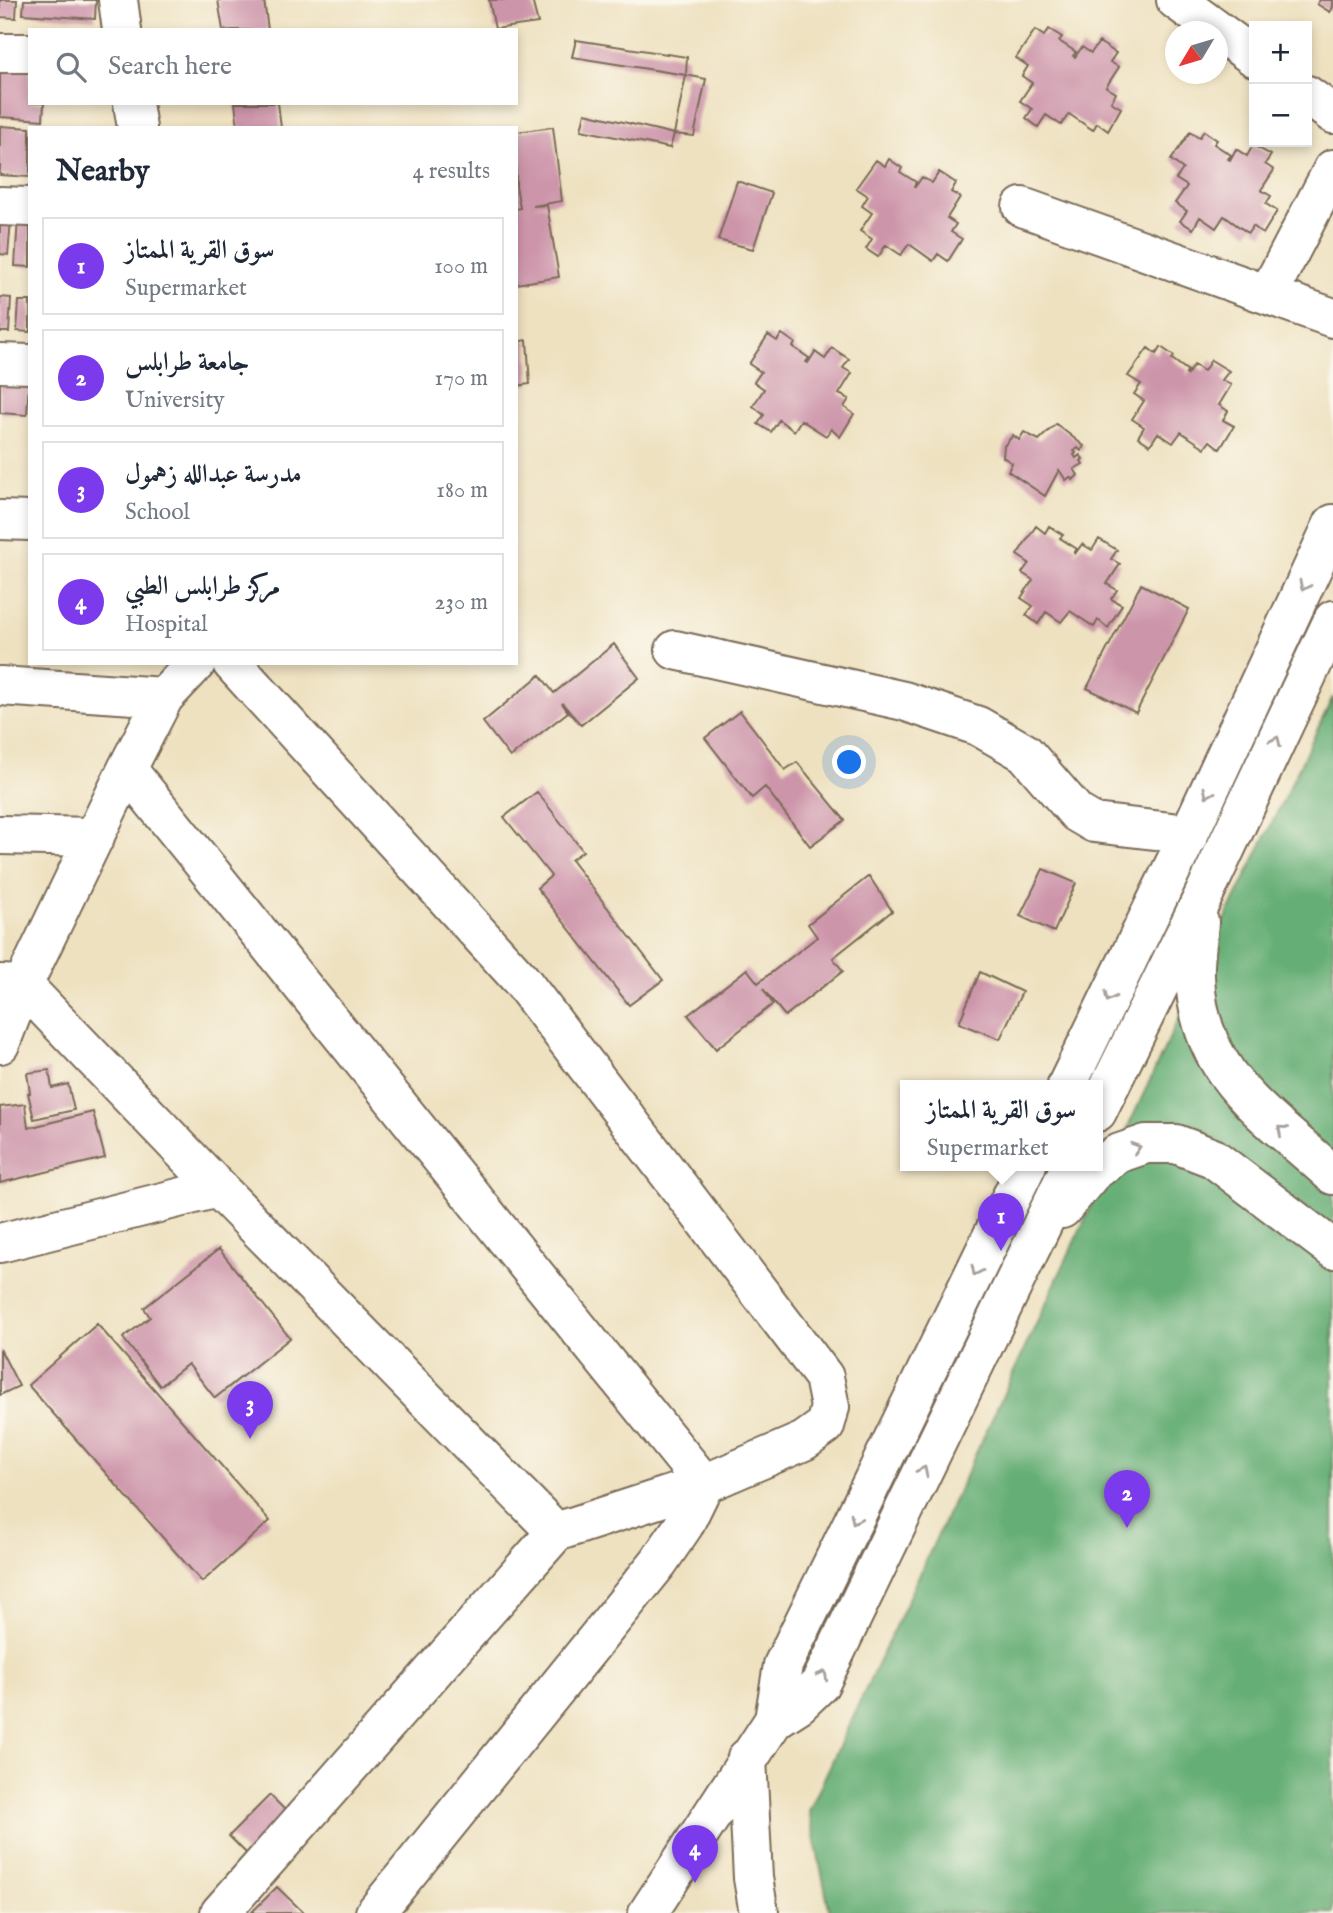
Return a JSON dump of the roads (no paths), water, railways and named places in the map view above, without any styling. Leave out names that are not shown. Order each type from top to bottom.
[{"type":"street","points":[[118,0],[122,28]]},
{"type":"street","points":[[1176,0],[1249,53]]},
{"type":"street","points":[[0,53],[28,53]]},
{"type":"street","points":[[1312,99],[1333,114]]},
{"type":"street","points":[[133,105],[137,126]]},
{"type":"street","points":[[1268,294],[1333,169]]},
{"type":"street","points":[[0,206],[28,207]]},
{"type":"street","points":[[1022,207],[1333,318]]},
{"type":"street","points":[[0,363],[28,364]]},
{"type":"street","points":[[0,520],[28,521]]},
{"type":"street","points":[[1069,1080],[1189,834],[1333,524]]},
{"type":"street","points":[[1103,1100],[1201,901],[1333,620]]},
{"type":"street","points":[[675,650],[904,701],[978,726],[1025,753],[1077,813],[1094,823],[1189,834]]},
{"type":"street","points":[[0,1044],[12,985],[95,837],[164,697],[194,665]]},
{"type":"street","points":[[220,1913],[556,1532],[704,1484],[804,1441],[825,1426],[830,1407],[824,1377],[521,980],[234,665]]},
{"type":"street","points":[[0,686],[164,697]]},
{"type":"street","points":[[127,769],[704,1484]]},
{"type":"street","points":[[0,835],[95,837]]},
{"type":"street","points":[[1201,901],[1195,975],[1200,1019],[1214,1053],[1230,1080],[1255,1106],[1333,1175]]},
{"type":"street","points":[[12,985],[218,1188],[556,1532]]},
{"type":"street","points":[[1103,1165],[1117,1154],[1146,1144],[1176,1144],[1213,1158],[1333,1249]]},
{"type":"street","points":[[774,1720],[783,1665],[1024,1171]]},
{"type":"street","points":[[648,1913],[774,1720],[799,1704],[820,1684],[1068,1171]]},
{"type":"street","points":[[1033,1242],[1096,1171]]},
{"type":"street","points":[[1303,1225],[1333,1186]]},
{"type":"street","points":[[0,1243],[218,1188]]},
{"type":"street","points":[[375,1913],[658,1563],[684,1525],[704,1484]]},
{"type":"street","points":[[747,1758],[753,1878],[759,1913]]},
{"type":"place","name":"سوق القرية الممتاز","points":[[1001,1251]]},
{"type":"place","name":"مدرسة عبدالله زهمول","points":[[250,1439]]},
{"type":"place","name":"جامعة طرابلس","points":[[1127,1528]]},
{"type":"place","name":"مركز طرابلس الطبي","points":[[695,1883]]}]
